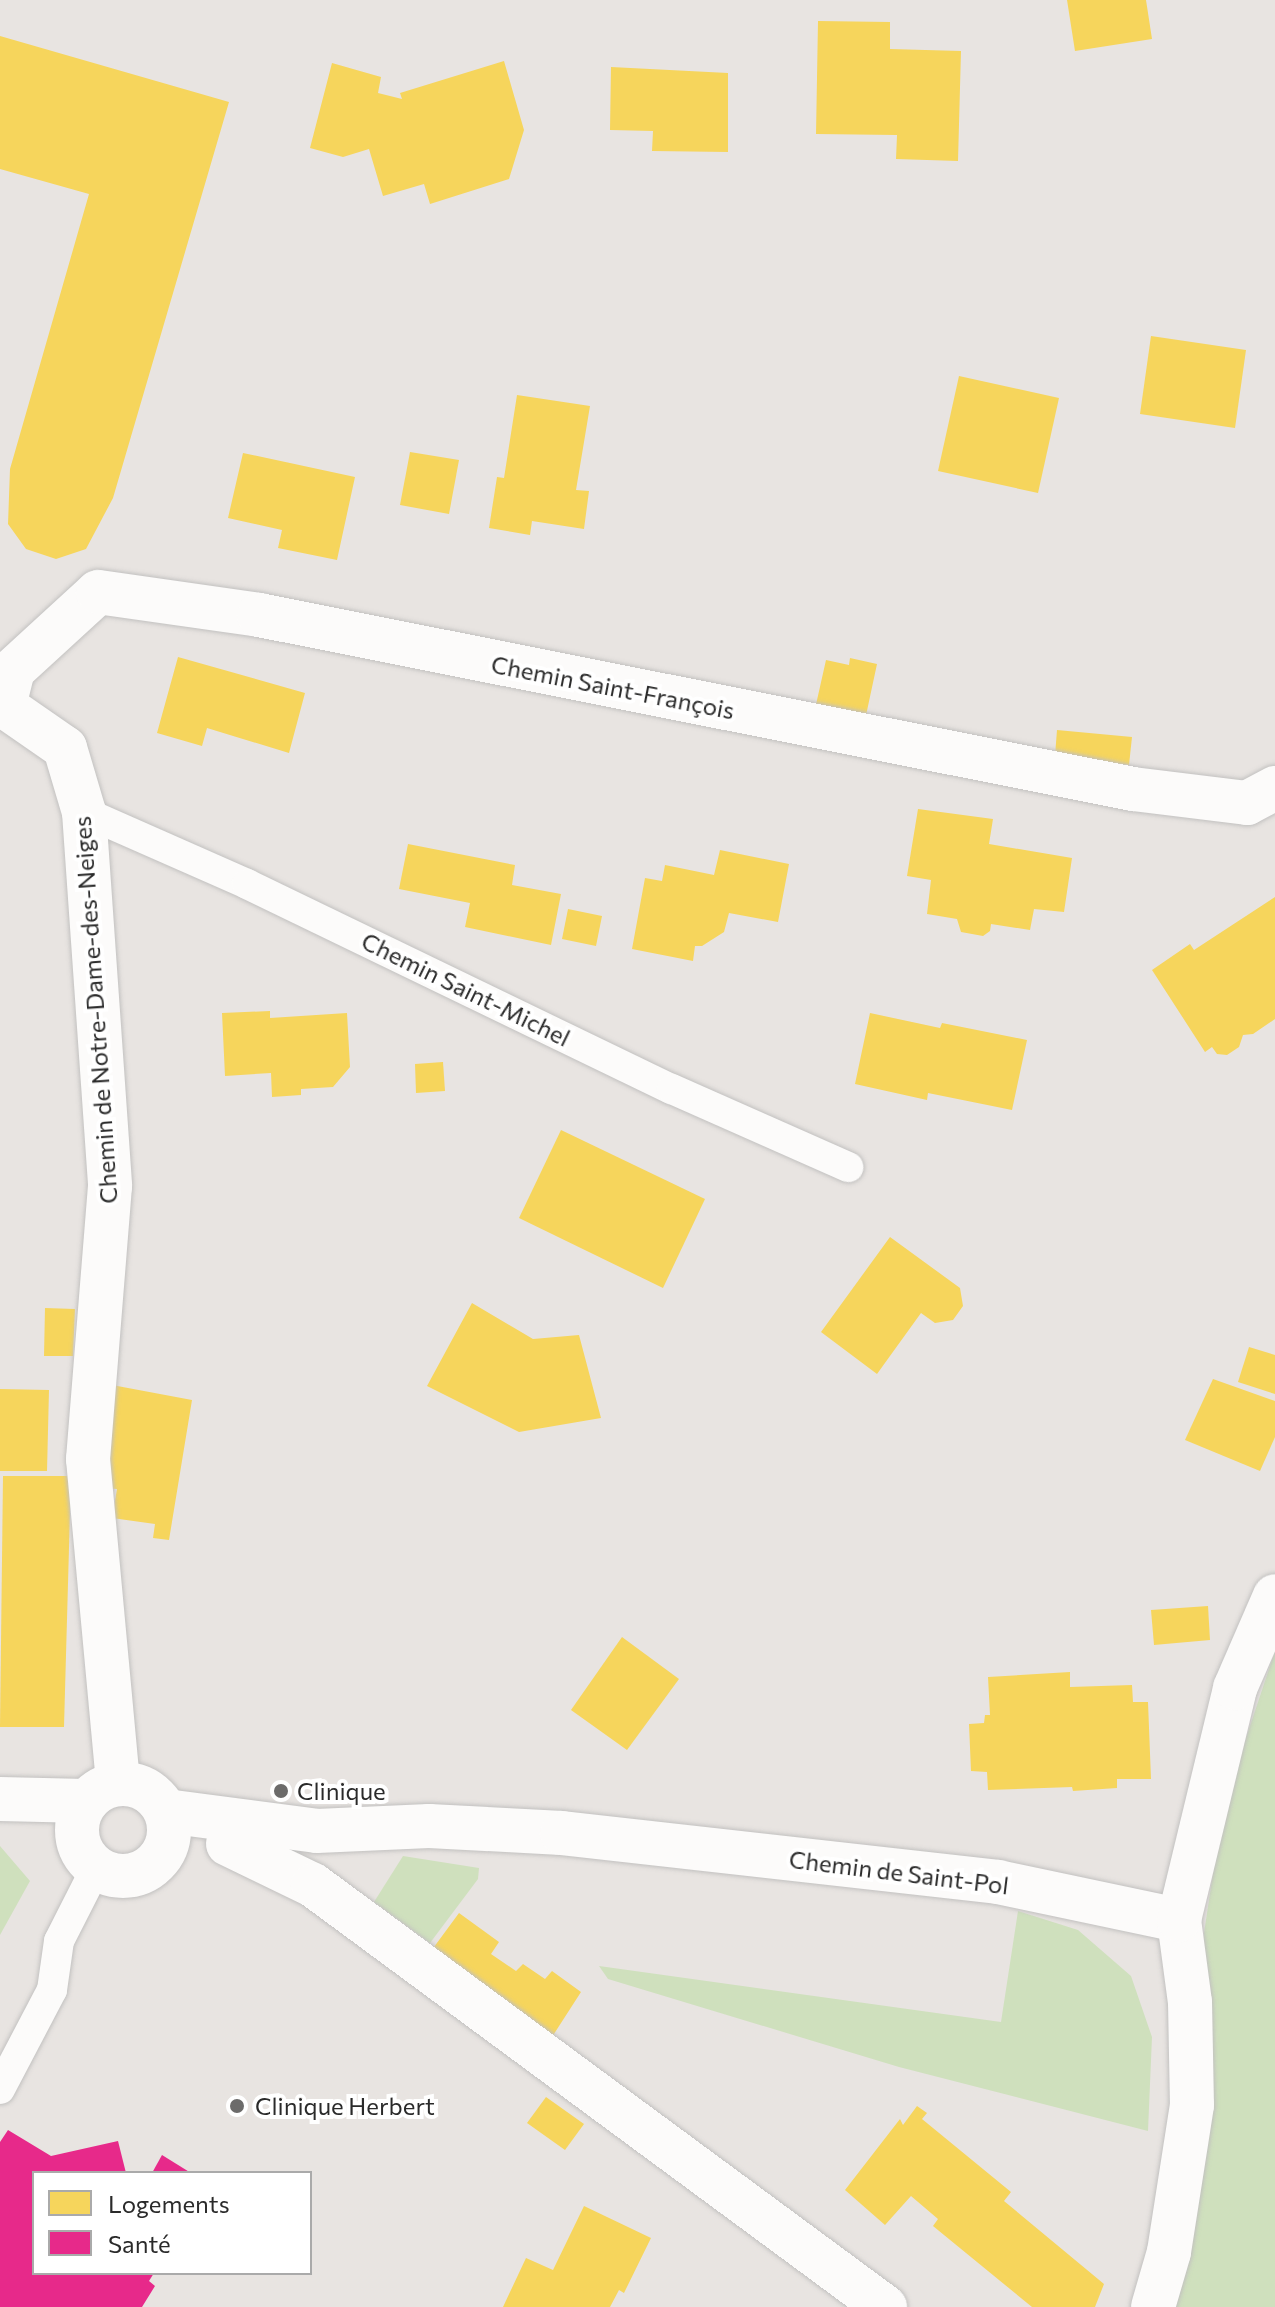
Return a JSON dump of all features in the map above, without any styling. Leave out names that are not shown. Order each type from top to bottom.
[{"type":"street","name":"Chemin Saint-François","points":[[2,704],[13,670],[98,592],[259,615],[1133,789],[1247,803],[1275,788]]},
{"type":"street","name":"Chemin de Notre-Dame-des-Neiges","points":[[2,704],[65,748],[84,812],[110,1186],[88,1459],[91,1821]]},
{"type":"street","points":[[1153,2307],[1169,2252],[1192,2105],[1190,2002],[1179,1920],[1235,1688],[1275,1596]]},
{"type":"street","points":[[6,1800],[91,1821],[146,1790],[167,1828],[161,1858],[138,1874],[123,1877],[91,1821]]},
{"type":"street","name":"Chemin de Saint-Pol","points":[[226,1833],[429,1826],[562,1833],[998,1882],[1179,1920]]},
{"type":"street","points":[[167,1828],[226,1833],[313,1885],[885,2307]]},
{"type":"lane","name":"Chemin Saint-Michel","points":[[84,812],[247,884],[672,1089],[848,1167]]},
{"type":"lane","points":[[0,2089],[52,1990],[59,1941],[91,1821]]},
{"type":"green space","points":[[1275,1651],[1275,2307],[1172,2307],[1192,2221],[1204,1933],[1223,1807]]},
{"type":"green space","points":[[0,1846],[30,1881],[0,1935]]},
{"type":"green space","points":[[403,1856],[479,1868],[478,1879],[430,1943],[374,1902]]},
{"type":"green space","points":[[1018,1911],[1078,1930],[1131,1976],[1152,2037],[1148,2131],[899,2067],[608,1979],[599,1966],[1001,2022]]},
{"type":"building: Logements","points":[[1067,0],[1146,0],[1152,39],[1075,51]]},
{"type":"building: Logements","points":[[818,21],[890,22],[890,49],[961,51],[958,161],[896,159],[897,135],[816,134]]},
{"type":"building: Logements","points":[[0,36],[229,102],[113,498],[86,549],[56,559],[26,549],[8,524],[10,469],[89,194],[0,169]]},
{"type":"building: Logements","points":[[504,61],[524,130],[509,179],[430,204],[424,184],[383,196],[369,149],[343,157],[310,148],[332,63],[381,77],[378,93],[402,99],[400,93]]},
{"type":"building: Logements","points":[[611,67],[728,73],[728,152],[652,151],[653,131],[610,130]]},
{"type":"building: Logements","points":[[1151,336],[1246,350],[1235,428],[1140,414]]},
{"type":"building: Logements","points":[[959,376],[1059,398],[1038,493],[938,471]]},
{"type":"building: Logements","points":[[517,395],[590,406],[576,490],[589,491],[584,529],[532,521],[530,535],[489,528],[497,477],[504,478]]},
{"type":"building: Logements","points":[[410,452],[459,460],[449,514],[400,505]]},
{"type":"building: Logements","points":[[243,453],[355,477],[337,560],[278,548],[282,530],[228,518]]},
{"type":"building: Logements","points":[[178,657],[305,693],[289,753],[207,728],[202,746],[157,733]]},
{"type":"building: Logements","points":[[850,658],[877,664],[865,720],[815,709],[826,660],[849,665]]},
{"type":"building: Logements","points":[[1057,730],[1132,737],[1129,765],[1055,756]]},
{"type":"building: Logements","points":[[918,809],[993,819],[989,844],[1072,858],[1064,912],[1034,909],[1030,930],[991,924],[990,931],[983,936],[961,932],[957,919],[927,914],[931,880],[907,876]]},
{"type":"building: Logements","points":[[408,844],[515,865],[512,885],[561,894],[551,945],[465,927],[470,903],[399,889]]},
{"type":"building: Logements","points":[[720,850],[789,864],[778,922],[729,913],[724,932],[702,946],[695,946],[693,961],[632,949],[645,878],[662,881],[665,865],[714,875]]},
{"type":"building: Logements","points":[[1275,897],[1275,1019],[1253,1034],[1243,1035],[1239,1047],[1227,1055],[1217,1054],[1212,1047],[1205,1052],[1152,970],[1190,944],[1194,950]]},
{"type":"building: Logements","points":[[568,909],[602,916],[596,946],[562,939]]},
{"type":"building: Logements","points":[[270,1011],[270,1018],[347,1013],[350,1067],[333,1087],[301,1089],[301,1095],[272,1097],[271,1073],[225,1076],[222,1013]]},
{"type":"building: Logements","points":[[870,1013],[940,1028],[942,1023],[1027,1040],[1012,1110],[928,1093],[927,1100],[855,1084]]},
{"type":"building: Logements","points":[[443,1062],[445,1091],[416,1093],[415,1064]]},
{"type":"building: Logements","points":[[561,1130],[705,1199],[663,1288],[519,1218]]},
{"type":"building: Logements","points":[[890,1237],[960,1288],[963,1306],[953,1320],[935,1323],[921,1313],[877,1374],[821,1332]]},
{"type":"building: Logements","points":[[472,1303],[533,1339],[579,1335],[601,1418],[519,1432],[427,1386]]},
{"type":"building: Logements","points":[[45,1308],[75,1309],[73,1356],[44,1356]]},
{"type":"building: Logements","points":[[1249,1347],[1275,1355],[1275,1394],[1238,1382]]},
{"type":"building: Logements","points":[[1213,1379],[1275,1401],[1275,1437],[1260,1471],[1185,1440]]},
{"type":"building: Logements","points":[[112,1385],[192,1400],[169,1540],[153,1538],[155,1524],[112,1518],[117,1489],[105,1488]]},
{"type":"building: Logements","points":[[0,1389],[49,1390],[47,1471],[0,1471]]},
{"type":"building: Logements","points":[[3,1476],[71,1476],[64,1727],[0,1727]]},
{"type":"building: Logements","points":[[1208,1606],[1210,1640],[1154,1645],[1151,1610]]},
{"type":"building: Logements","points":[[622,1637],[679,1679],[627,1750],[571,1710]]},
{"type":"building: Logements","points":[[1070,1672],[1070,1687],[1132,1685],[1133,1702],[1148,1702],[1151,1779],[1117,1779],[1117,1788],[1073,1791],[1072,1787],[988,1790],[987,1772],[971,1771],[969,1724],[984,1723],[985,1715],[990,1715],[988,1677]]},
{"type":"building: Logements","points":[[459,1913],[499,1942],[491,1954],[516,1971],[523,1964],[545,1979],[552,1971],[581,1992],[552,2037],[434,1947]]},
{"type":"building: Logements","points":[[546,2097],[584,2124],[565,2150],[527,2123]]},
{"type":"building: Logements","points":[[917,2106],[927,2113],[922,2119],[1011,2192],[1004,2201],[1104,2284],[1095,2307],[1032,2307],[933,2226],[938,2219],[911,2196],[885,2225],[845,2190],[900,2119],[903,2125]]},
{"type":"building: Logements","points":[[584,2206],[651,2238],[624,2293],[619,2290],[610,2307],[503,2307],[526,2258],[553,2270]]},
{"type":"building: Santé","points":[[8,2130],[51,2156],[118,2141],[126,2171],[32,2171],[32,2275],[153,2275],[149,2281],[155,2286],[142,2307],[0,2307],[0,2142]]},
{"type":"building: Santé","points":[[162,2155],[188,2171],[153,2171]]},
{"type":"place","name":"Clinique","points":[[281,1791]]},
{"type":"place","name":"Clinique Herbert","points":[[237,2106]]}]
